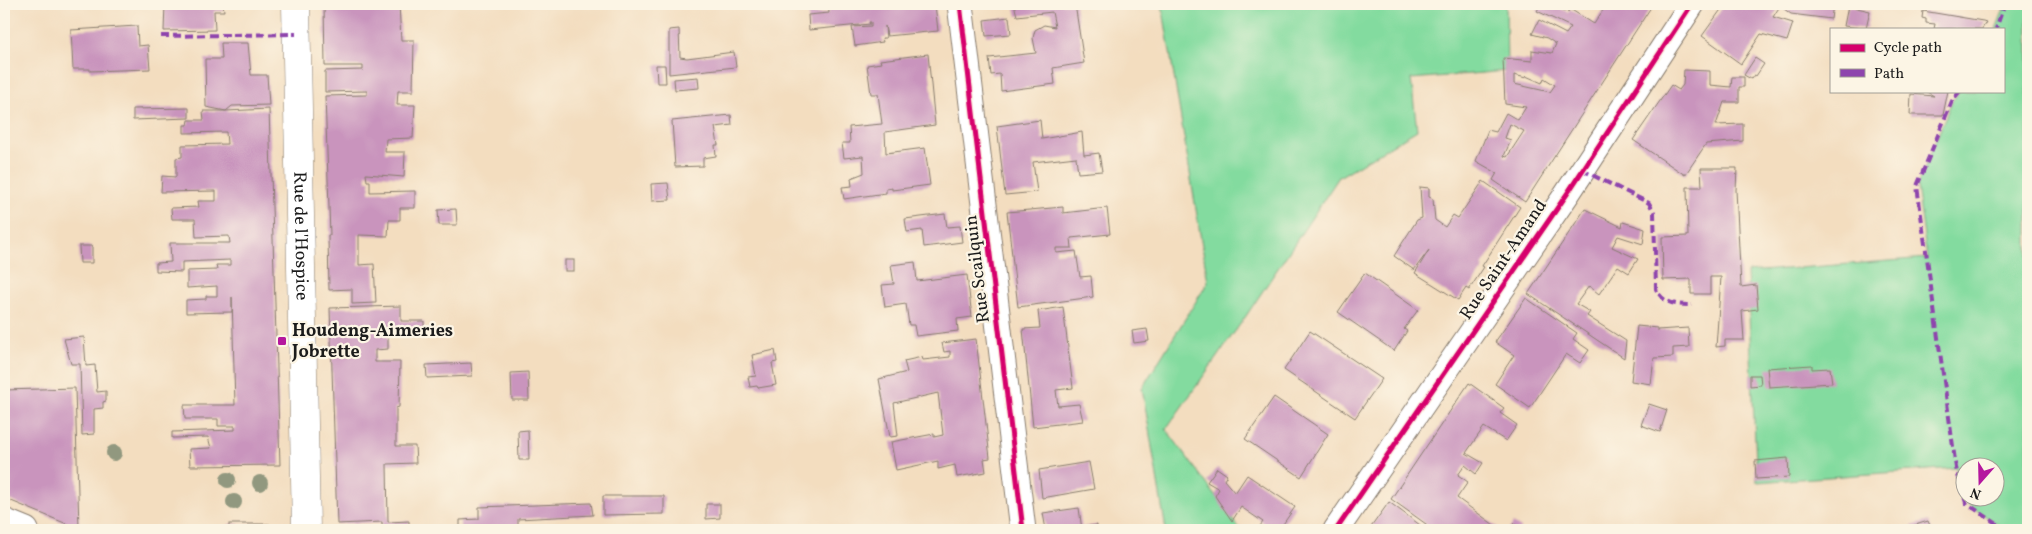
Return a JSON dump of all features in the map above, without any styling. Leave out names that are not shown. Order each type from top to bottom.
[{"type":"main road","name":"Rue de l'Hospice","points":[[296,4],[306,530]]},
{"type":"street","name":"Rue Scailquin","points":[[960,4],[1023,530]]},
{"type":"street","name":"Rue Saint-Amand","points":[[1336,530],[1567,194],[1692,4]]},
{"type":"street","points":[[4,521],[26,530]]},
{"type":"green space","points":[[1162,4],[1506,4],[1507,71],[1411,79],[1417,130],[1339,177],[1246,316],[1166,429],[1241,530],[1166,530],[1142,388],[1208,282]]},
{"type":"green space","points":[[2006,4],[2028,4],[2028,530],[2006,530],[1970,506],[2004,506],[2004,456],[1954,456],[1954,468],[1757,482],[1747,272],[1927,258],[1917,186],[1952,101],[1959,92],[2004,92],[2004,28],[1996,28]]},
{"type":"building","points":[[165,4],[223,4],[224,11],[214,11],[215,30],[164,31]]},
{"type":"building","points":[[324,4],[399,4],[401,40],[414,40],[413,91],[398,91],[397,105],[415,105],[413,138],[386,139],[385,152],[405,152],[404,177],[366,174],[367,181],[370,181],[370,192],[415,191],[415,208],[400,208],[400,220],[389,220],[388,236],[359,235],[359,265],[374,264],[376,303],[352,304],[352,289],[329,290],[328,235],[330,235],[325,96],[367,95],[367,91],[325,92],[325,71],[363,70],[363,66],[325,66]]},
{"type":"building","points":[[828,4],[935,4],[938,31],[887,36],[885,26],[886,38],[882,38],[883,42],[855,46],[852,27],[871,26],[871,22],[869,22],[870,24],[809,30],[808,15],[829,13]]},
{"type":"building","points":[[1014,4],[1075,4],[1084,63],[1053,68],[1055,84],[1001,91],[1000,74],[991,75],[989,58],[1036,53],[1033,38],[1035,30],[1044,25],[1055,27],[1052,12],[1017,16]]},
{"type":"building","points":[[1541,4],[1550,4],[1568,12],[1570,9],[1594,24],[1607,4],[1653,4],[1525,202],[1493,180],[1497,173],[1476,161],[1488,130],[1496,132],[1506,113],[1518,120],[1526,107],[1505,104],[1503,58],[1532,61],[1532,50],[1552,53],[1556,44],[1547,38],[1532,34],[1539,20],[1566,34],[1571,27],[1537,11]],"holes":[[[1514,75],[1526,78],[1526,76],[1542,83],[1544,78],[1555,85],[1550,92],[1514,84]],[[1510,124],[1524,131],[1507,157],[1504,156],[1511,140],[1505,138]]]},
{"type":"building","points":[[1725,4],[1833,4],[1831,19],[1791,14],[1780,6],[1773,17],[1793,23],[1787,41],[1761,34],[1741,64],[1702,36]]},
{"type":"building","points":[[1848,6],[1870,11],[1866,28],[1844,26]]},
{"type":"building","points":[[1923,11],[1986,22],[1983,28],[1934,28],[1935,24],[1926,23],[1926,19],[1922,18]]},
{"type":"building","points":[[1009,17],[1011,34],[986,36],[984,20]]},
{"type":"building","points":[[137,26],[138,46],[148,45],[150,69],[90,71],[90,69],[73,69],[71,30]]},
{"type":"building","points":[[679,29],[680,57],[687,58],[734,52],[736,67],[669,74],[669,30]]},
{"type":"building","points":[[221,43],[248,43],[251,75],[267,75],[269,105],[232,106],[226,111],[206,107],[205,59],[222,59]]},
{"type":"building","points":[[928,54],[935,125],[885,132],[886,153],[925,148],[930,185],[892,190],[892,188],[886,189],[886,193],[844,199],[842,187],[852,186],[851,178],[864,173],[863,156],[844,158],[842,143],[850,143],[849,127],[882,124],[878,94],[871,94],[867,65],[881,63],[880,60]]},
{"type":"building","points":[[1755,58],[1764,64],[1756,76],[1754,75],[1751,79],[1744,75]]},
{"type":"building","points":[[656,65],[665,65],[666,83],[657,83]]},
{"type":"building","points":[[1684,70],[1710,71],[1710,85],[1731,87],[1732,77],[1744,77],[1744,87],[1739,87],[1739,102],[1724,102],[1716,125],[1743,124],[1743,141],[1706,144],[1685,175],[1633,140],[1671,85],[1679,90],[1683,85]]},
{"type":"building","points":[[698,77],[699,88],[675,90],[674,79]]},
{"type":"building","points":[[1927,92],[1948,92],[1943,115],[1910,115],[1911,94],[1934,96]]},
{"type":"building","points":[[189,108],[189,118],[133,120],[133,109]]},
{"type":"building","points":[[269,109],[280,465],[190,466],[189,449],[211,448],[208,437],[172,438],[172,432],[235,430],[235,426],[218,426],[218,419],[185,419],[184,405],[235,405],[232,297],[232,312],[186,313],[186,300],[206,299],[206,296],[217,296],[217,286],[187,288],[187,271],[217,270],[216,265],[230,265],[230,260],[182,262],[182,272],[156,271],[156,263],[171,262],[170,243],[230,243],[229,236],[196,237],[195,219],[172,219],[171,208],[199,207],[198,201],[216,201],[216,191],[161,192],[162,176],[176,177],[176,158],[182,157],[182,145],[227,144],[226,132],[184,133],[184,125],[188,125],[189,120],[204,120],[203,111]]},
{"type":"building","points":[[731,115],[732,125],[715,127],[718,145],[715,145],[716,156],[703,158],[703,166],[675,167],[672,121]]},
{"type":"building","points":[[1040,120],[1042,139],[1082,132],[1084,155],[1099,153],[1102,171],[1078,173],[1076,157],[1033,162],[1037,192],[1005,195],[997,126]]},
{"type":"building","points":[[1701,168],[1737,168],[1736,190],[1741,287],[1756,285],[1758,309],[1742,311],[1744,340],[1725,340],[1725,346],[1716,347],[1721,277],[1710,277],[1710,294],[1691,294],[1691,279],[1663,280],[1662,237],[1688,236],[1687,187],[1702,187]]},
{"type":"building","points":[[1483,181],[1520,207],[1469,290],[1466,288],[1458,300],[1415,273],[1429,250],[1414,270],[1394,256],[1417,220],[1422,218],[1420,187],[1429,188],[1429,197],[1433,199],[1435,220],[1445,227],[1453,215],[1458,218]]},
{"type":"building","points":[[668,183],[670,200],[652,201],[651,184]]},
{"type":"building","points":[[1063,207],[1063,213],[1107,208],[1110,234],[1071,238],[1072,248],[1056,248],[1056,253],[1076,251],[1080,277],[1091,276],[1093,297],[1018,307],[1007,212]]},
{"type":"building","points":[[456,209],[457,225],[439,225],[438,210]]},
{"type":"building","points":[[1585,209],[1622,227],[1623,222],[1645,229],[1643,244],[1618,236],[1612,247],[1638,259],[1629,273],[1618,266],[1599,294],[1589,286],[1576,304],[1590,312],[1587,316],[1626,341],[1624,358],[1528,294]]},
{"type":"building","points":[[945,214],[947,227],[960,226],[962,242],[924,247],[922,230],[907,232],[905,219]]},
{"type":"building","points":[[79,246],[92,246],[92,263],[80,263]]},
{"type":"building","points":[[565,260],[574,260],[574,271],[565,271]]},
{"type":"building","points":[[915,262],[917,281],[967,275],[972,317],[957,319],[958,331],[916,336],[914,325],[909,325],[906,304],[885,307],[882,285],[894,284],[891,265]]},
{"type":"building","points":[[1365,273],[1418,310],[1404,329],[1407,331],[1394,351],[1338,312]]},
{"type":"building","points":[[1526,298],[1577,333],[1573,339],[1589,350],[1580,363],[1566,354],[1530,408],[1495,384],[1514,355],[1495,342]]},
{"type":"building","points":[[401,306],[401,321],[424,321],[424,332],[388,333],[388,349],[375,350],[375,362],[400,362],[399,407],[396,408],[396,446],[415,446],[416,463],[387,464],[388,522],[409,521],[409,530],[382,530],[382,522],[337,524],[330,308]]},
{"type":"building","points":[[1063,307],[1073,388],[1056,390],[1058,406],[1079,404],[1083,421],[1033,427],[1023,329],[1040,328],[1038,311]]},
{"type":"building","points":[[1637,326],[1657,328],[1657,330],[1688,328],[1689,347],[1673,348],[1673,357],[1654,358],[1651,384],[1631,381]]},
{"type":"building","points":[[1147,329],[1149,341],[1134,343],[1132,331]]},
{"type":"building","points":[[1310,331],[1382,379],[1355,418],[1284,370]]},
{"type":"building","points":[[84,337],[86,366],[95,365],[97,392],[106,391],[106,401],[103,402],[103,408],[94,409],[94,434],[82,435],[80,364],[71,364],[64,339]]},
{"type":"building","points":[[976,339],[990,458],[984,459],[986,472],[957,477],[955,465],[938,469],[938,461],[896,470],[891,442],[934,434],[934,437],[943,435],[938,393],[894,403],[898,436],[890,437],[879,379],[907,372],[904,361],[922,357],[923,360],[950,357],[950,351],[944,352],[942,343]]},
{"type":"building","points":[[775,350],[777,362],[772,363],[776,385],[758,388],[757,386],[750,387],[748,377],[756,376],[752,355]]},
{"type":"building","points":[[471,363],[472,376],[427,378],[426,365]]},
{"type":"building","points":[[1812,365],[1812,369],[1830,368],[1832,383],[1769,387],[1767,368]]},
{"type":"building","points":[[528,372],[529,400],[512,400],[511,373]]},
{"type":"building","points":[[1750,375],[1760,375],[1761,385],[1750,386]]},
{"type":"building","points":[[1469,383],[1504,408],[1500,413],[1517,425],[1506,441],[1484,427],[1466,453],[1483,463],[1476,474],[1465,465],[1458,475],[1468,482],[1457,498],[1501,530],[1369,530],[1389,502],[1424,528],[1426,524],[1391,499]]},
{"type":"building","points":[[75,388],[79,529],[4,498],[4,390]]},
{"type":"building","points":[[1274,397],[1328,434],[1301,477],[1245,439]]},
{"type":"building","points":[[1649,404],[1667,410],[1660,432],[1641,425]]},
{"type":"building","points":[[528,430],[529,460],[519,460],[518,431]]},
{"type":"building","points":[[1788,458],[1789,477],[1756,479],[1755,461]]},
{"type":"building","points":[[1089,462],[1094,489],[1042,498],[1039,470]]},
{"type":"building","points":[[1217,468],[1227,475],[1224,480],[1235,493],[1247,475],[1295,507],[1279,530],[1257,530],[1263,522],[1241,507],[1232,521],[1215,496],[1219,489],[1207,482]]},
{"type":"building","points":[[603,496],[664,496],[664,514],[603,515]]},
{"type":"building","points":[[591,503],[593,515],[518,519],[518,530],[460,530],[460,520],[479,519],[479,507]]},
{"type":"building","points":[[706,504],[720,504],[720,518],[706,519]]},
{"type":"building","points":[[1079,508],[1082,530],[1046,530],[1043,513]]},
{"type":"building","points":[[1928,521],[1932,530],[1914,530],[1912,526]]},
{"type":"building","points":[[1513,523],[1521,528],[1521,530],[1509,530]]},
{"type":"building","points":[[229,524],[269,524],[269,530],[229,530]]},
{"type":"building","points":[[1097,525],[1097,530],[1084,530],[1083,527]]},
{"type":"marked path","points":[[1974,4],[2003,8],[1996,28]]},
{"type":"marked path","points":[[161,36],[296,34]]},
{"type":"marked path","points":[[1959,92],[1952,101],[1917,186],[1956,468],[1966,503],[2006,530]]},
{"type":"marked path","points":[[1582,170],[1649,203],[1654,212],[1656,289],[1666,301],[1681,305],[1692,305]]},
{"type":"cycle path","points":[[960,4],[1023,530]]},
{"type":"cycle path","points":[[1336,530],[1567,194],[1692,4]]},
{"type":"place","name":"Houdeng-Aimeries Jobrette","points":[[282,341]]}]
